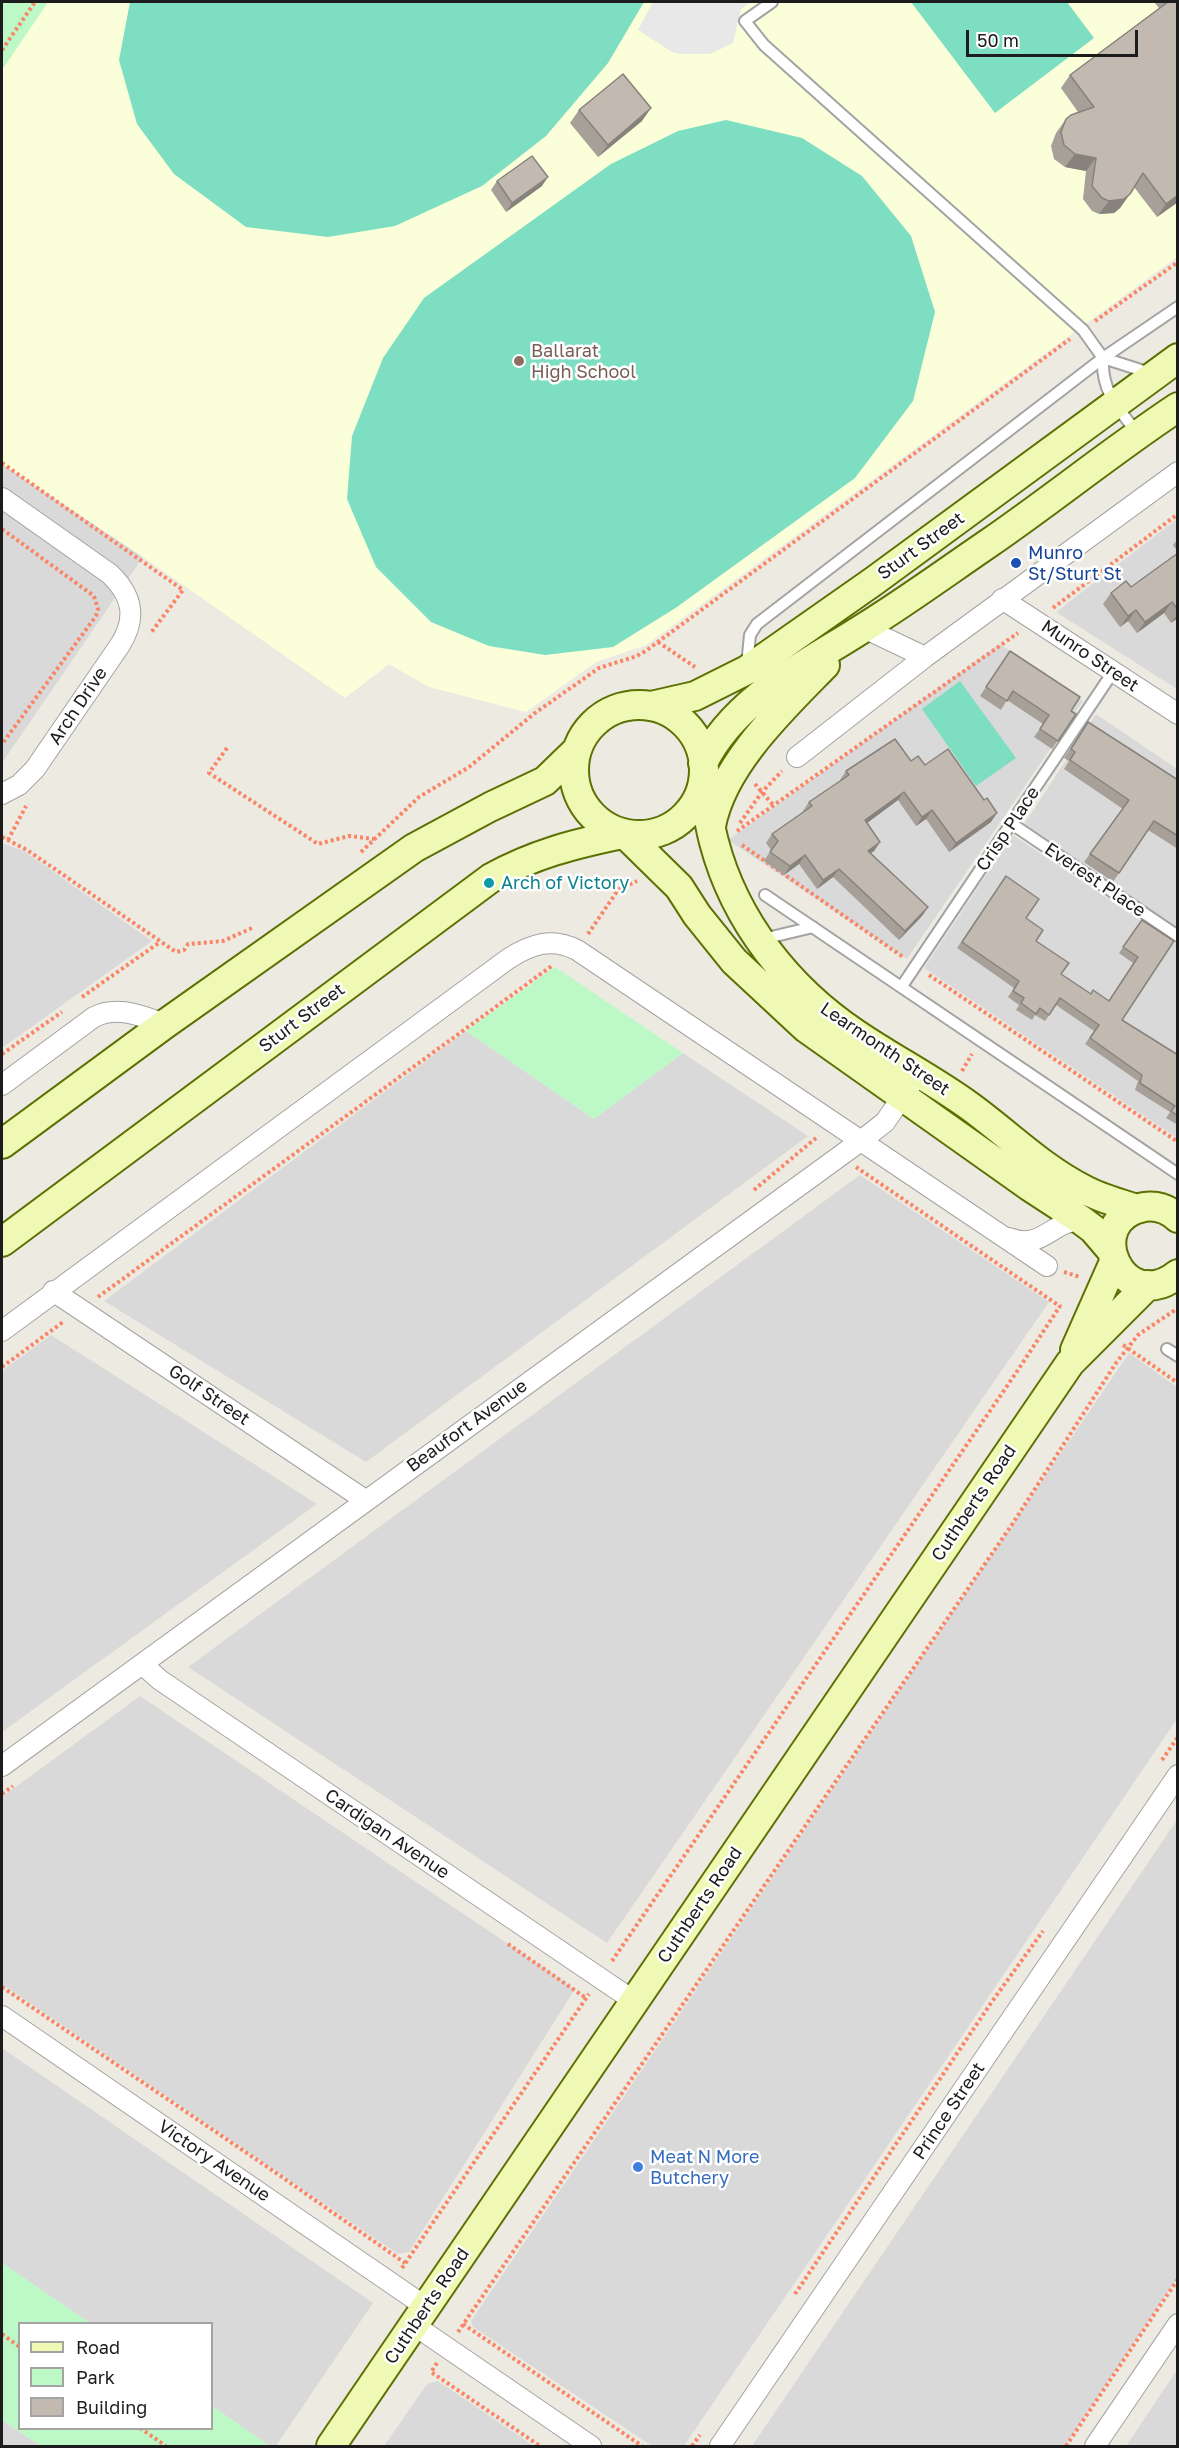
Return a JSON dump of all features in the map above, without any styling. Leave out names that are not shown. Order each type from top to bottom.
[{"type":"street","name":"Sturt Street","points":[[651,706],[695,696],[747,670],[874,581],[1167,366]]},
{"type":"street","name":"Sturt Street","points":[[703,774],[721,733],[749,705],[789,674],[859,631],[992,541],[1178,407]]},
{"type":"street","points":[[797,757],[1002,599],[1178,472]]},
{"type":"street","name":"Arch Drive","points":[[2,498],[111,574],[121,585],[129,604],[130,622],[120,645],[35,769],[23,782],[2,794]]},
{"type":"street","name":"Munro Street","points":[[1002,599],[1178,714]]},
{"type":"street","points":[[711,828],[719,799],[751,748],[790,701],[859,631],[925,657]]},
{"type":"street","points":[[2,1144],[165,1024],[414,848],[490,807],[538,786],[577,750],[588,730],[606,714],[628,706],[651,706],[674,715],[684,723],[698,742],[703,774],[696,802],[679,822],[655,833],[624,834],[612,830],[595,818],[580,798],[574,775],[577,750]]},
{"type":"street","name":"Learmonth Street","points":[[703,774],[711,828],[727,880],[741,910],[777,964],[820,1008],[855,1034],[969,1105],[1029,1154],[1085,1191],[1136,1209],[1148,1206],[1160,1208],[1178,1218]]},
{"type":"street","name":"Sturt Street","points":[[2,1242],[491,878],[511,867],[567,845],[624,834]]},
{"type":"street","name":"Learmonth Street","points":[[624,834],[679,887],[697,915],[750,979],[806,1028],[1093,1229],[1128,1279],[1167,1282]]},
{"type":"street","points":[[2,1331],[53,1291],[508,959],[532,945],[552,943],[566,945],[577,950],[1047,1266]]},
{"type":"street","points":[[2,1084],[94,1017],[105,1012],[122,1011],[165,1024]]},
{"type":"street","name":"Beaufort Avenue","points":[[2,1766],[862,1140],[885,1122],[918,1073]]},
{"type":"street","name":"Cuthberts Road","points":[[331,2446],[1070,1363],[1112,1256],[1111,1240],[1119,1221],[1136,1209]]},
{"type":"street","points":[[999,1234],[1018,1241],[1033,1242],[1066,1222],[1081,1220]]},
{"type":"street","name":"Cuthberts Road","points":[[1070,1363],[1167,1282]]},
{"type":"street","name":"Golf Street","points":[[53,1291],[366,1500]]},
{"type":"street","name":"Cardigan Avenue","points":[[142,1664],[170,1686],[634,2001]]},
{"type":"street","name":"Prince Street","points":[[720,2446],[1178,1775]]},
{"type":"street","name":"Victory Avenue","points":[[2,2016],[420,2316],[591,2446]]},
{"type":"street","points":[[1095,2446],[1178,2324]]},
{"type":"lane","points":[[772,2],[745,21],[764,45],[1083,330],[1103,358],[1104,382],[1116,404],[1138,434]]},
{"type":"lane","points":[[747,670],[750,636],[757,624],[1103,358],[1178,307]]},
{"type":"lane","points":[[1103,358],[1144,372],[1167,366]]},
{"type":"lane","name":"Crisp Place","points":[[902,986],[1113,672]]},
{"type":"lane","name":"Everest Place","points":[[1012,824],[1178,936]]},
{"type":"lane","points":[[765,895],[1178,1174]]},
{"type":"lane","points":[[760,940],[813,927]]},
{"type":"lane","points":[[1167,1349],[1178,1356]]},
{"type":"path","points":[[2,50],[34,2]]},
{"type":"path","points":[[355,857],[418,797],[468,767],[535,713],[599,668],[637,656],[658,642],[1178,262]]},
{"type":"path","points":[[2,463],[183,590],[173,602]]},
{"type":"path","points":[[797,757],[762,792],[744,817],[739,830],[1036,621],[1178,514]]},
{"type":"path","points":[[2,529],[94,596],[98,609],[96,616],[2,744]]},
{"type":"path","points":[[227,748],[209,773],[318,844],[349,836],[375,839]]},
{"type":"path","points":[[2,837],[27,850],[176,952],[184,950],[188,945],[212,944],[240,935],[260,924]]},
{"type":"path","points":[[737,842],[916,966],[1178,1142]]},
{"type":"path","points":[[2,1367],[555,964]]},
{"type":"path","points":[[609,1965],[1010,1383],[1060,1306],[841,1155]]},
{"type":"path","points":[[642,2446],[464,2324],[1013,1523],[1137,1335],[1178,1308]]},
{"type":"path","points":[[1128,1349],[1178,1383]]},
{"type":"path","points":[[2,1987],[270,2168],[405,2263],[586,1998]]},
{"type":"path","points":[[825,2250],[991,2003]]},
{"type":"path","points":[[1066,2446],[1178,2279]]},
{"type":"path","points":[[2,2334],[18,2346]]},
{"type":"path","points":[[430,2372],[540,2446]]},
{"type":"path","points":[[143,2430],[166,2446]]},
{"type":"shaded area","name":"Ballarat High School","points":[[48,2],[1177,2],[1177,257],[646,645],[596,662],[526,712],[429,687],[389,664],[345,698],[143,557],[2,464],[2,70]]},
{"type":"shaded area","points":[[653,2],[751,2],[741,9],[733,43],[710,54],[680,54],[672,52],[638,30]]},
{"type":"shaded area","points":[[2,460],[143,557],[2,763]]},
{"type":"shaded area","points":[[1177,519],[1177,689],[1056,612]]},
{"type":"shaded area","points":[[1000,644],[1083,701],[907,959],[728,840]]},
{"type":"shaded area","points":[[1096,714],[1177,769],[1177,929],[1023,826]]},
{"type":"shaded area","points":[[1013,835],[1177,945],[1177,1138],[924,968]]},
{"type":"shaded area","points":[[2,843],[24,851],[152,941],[2,1048]]},
{"type":"shaded area","points":[[466,1031],[594,1119],[683,1053],[808,1136],[366,1462],[104,1301]]},
{"type":"shaded area","points":[[860,1175],[1049,1302],[607,1943],[188,1667]]},
{"type":"shaded area","points":[[51,1335],[317,1504],[2,1732],[2,1371]]},
{"type":"shaded area","points":[[1129,1353],[1177,1387],[1177,1719],[684,2446],[652,2446],[473,2327],[471,2321]]},
{"type":"shaded area","points":[[140,1696],[575,1989],[409,2252],[398,2254],[2,1984],[2,1797]]},
{"type":"shaded area","points":[[1177,1820],[1177,2278],[1065,2446],[752,2446]]},
{"type":"shaded area","points":[[2,2048],[373,2303],[276,2446],[270,2446],[213,2407],[213,2322],[89,2322],[2,2263]]},
{"type":"shaded area","points":[[1177,2370],[1177,2446],[1126,2446]]},
{"type":"shaded area","points":[[438,2381],[534,2446],[384,2446],[427,2384]]},
{"type":"shaded area","points":[[2,2420],[41,2446],[2,2446]]},
{"type":"green space","points":[[2,2],[48,2],[2,70]]},
{"type":"green space","points":[[130,2],[644,2],[608,63],[546,136],[482,186],[395,226],[328,237],[246,227],[174,174],[137,124],[119,60]]},
{"type":"green space","points":[[911,2],[1067,2],[1094,38],[995,113]]},
{"type":"green space","points":[[726,120],[802,138],[862,176],[911,236],[935,312],[913,401],[855,478],[677,607],[613,647],[545,655],[489,646],[431,622],[376,567],[347,499],[352,436],[383,358],[424,298],[611,164],[678,131]]},
{"type":"green space","points":[[960,681],[1016,758],[976,786],[922,709]]},
{"type":"green space","points":[[555,967],[683,1053],[594,1119],[466,1031]]},
{"type":"green space","points":[[2,2263],[89,2322],[18,2322],[18,2430],[213,2430],[213,2407],[270,2446],[41,2446],[2,2420]]},
{"type":"building","points":[[1168,2],[1178,2],[1178,195],[1166,204],[1143,173],[1130,194],[1124,199],[1109,201],[1102,198],[1092,186],[1096,158],[1075,154],[1064,145],[1061,132],[1066,119],[1094,107],[1070,75]]},
{"type":"building","points":[[623,74],[651,108],[608,145],[579,110]]},
{"type":"building","points":[[532,156],[548,177],[512,203],[497,181]]},
{"type":"building","points":[[1178,553],[1178,610],[1172,602],[1145,622],[1136,610],[1128,616],[1111,593],[1126,581],[1131,587]]},
{"type":"building","points":[[1010,651],[1080,697],[1071,711],[1076,714],[1058,741],[1040,729],[1049,715],[1013,691],[1007,701],[986,687]]},
{"type":"building","points":[[1088,722],[1178,780],[1178,836],[1154,821],[1119,873],[1090,854],[1129,800],[1070,760],[1075,752],[1071,749]]},
{"type":"building","points":[[895,739],[911,761],[918,756],[925,765],[948,749],[984,800],[987,798],[997,813],[956,843],[932,810],[922,817],[904,792],[865,820],[880,842],[868,851],[928,907],[905,931],[839,869],[823,880],[805,855],[790,866],[770,852],[778,841],[772,834],[812,806],[809,802],[849,775],[846,771]]},
{"type":"building","points":[[1006,876],[1039,899],[1026,918],[1043,930],[1036,941],[1069,963],[1061,974],[1091,994],[1093,990],[1109,1001],[1138,957],[1123,947],[1142,920],[1174,941],[1122,1020],[1178,1055],[1178,1116],[1171,1111],[1175,1106],[1140,1083],[1142,1075],[1090,1038],[1099,1025],[1060,998],[1049,1015],[1040,1008],[1036,1014],[1021,1003],[1024,998],[1013,991],[1019,981],[962,942]]},
{"type":"place","name":"Ballarat High School","points":[[519,361]]},
{"type":"place","name":"Munro St/Sturt St","points":[[1016,563]]},
{"type":"place","name":"Arch of Victory","points":[[489,883]]},
{"type":"place","name":"Meat N More Butchery","points":[[638,2167]]}]
